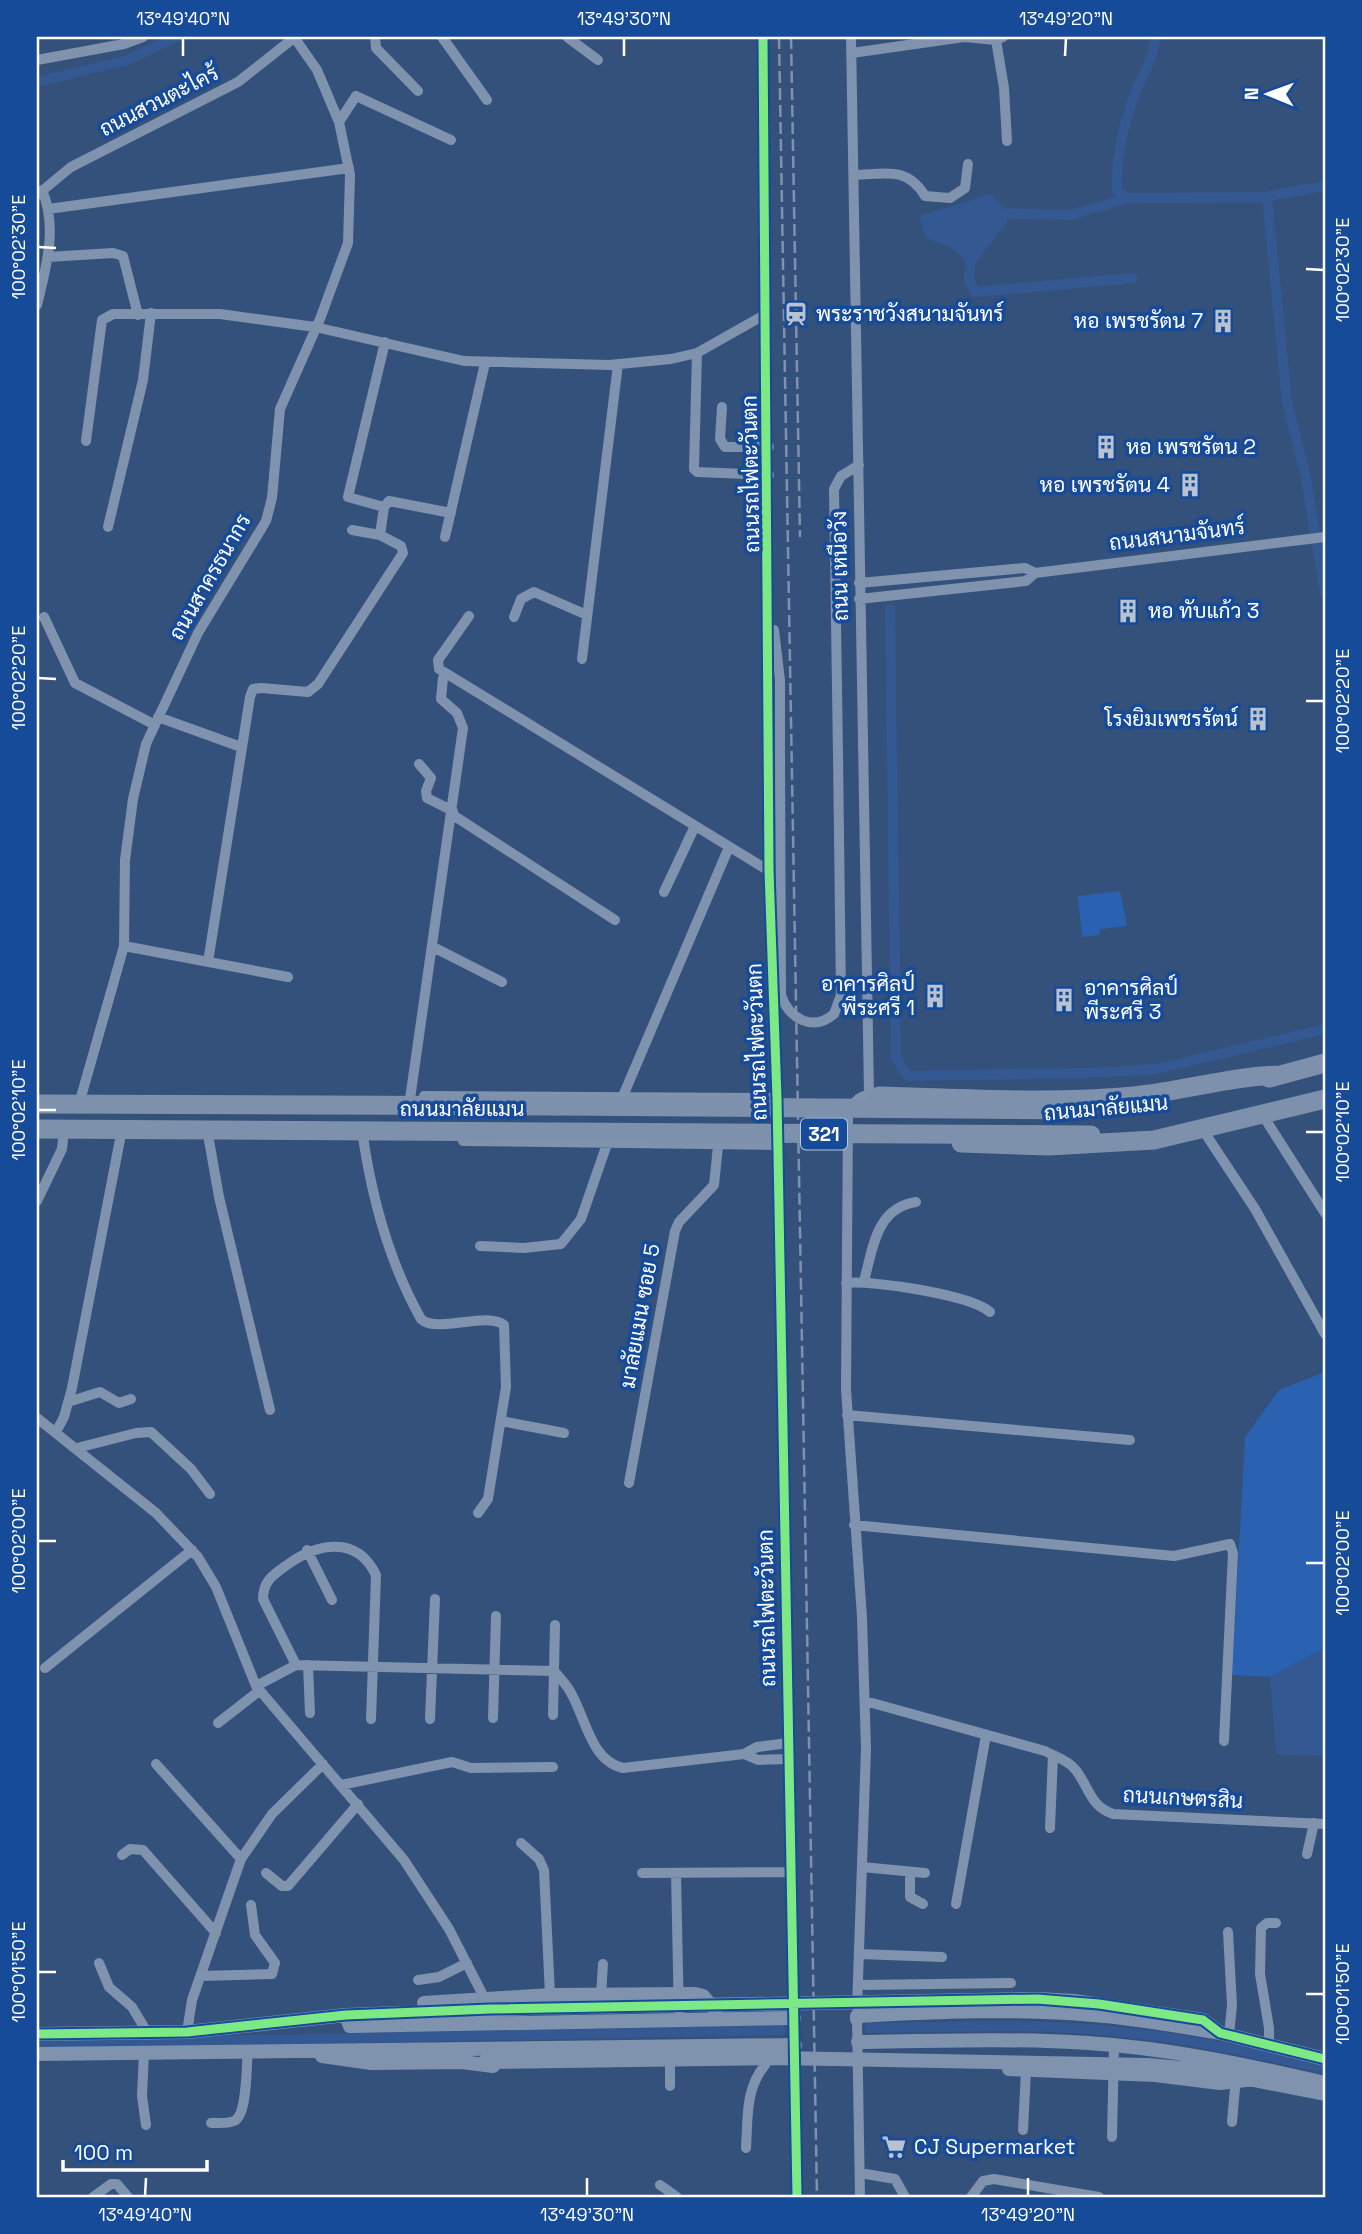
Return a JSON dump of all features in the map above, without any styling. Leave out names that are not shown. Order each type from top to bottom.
[{"type":"highway","name":"ถนนมาลัยแมน","points":[[37,1104],[410,1101],[557,1106],[1124,1109],[1188,1099],[1325,1063]]},
{"type":"highway","points":[[874,1095],[1089,1099],[1156,1093],[1251,1075],[1281,1075]]},
{"type":"highway","name":"ถนนมาลัยแมน","points":[[37,1129],[1091,1135],[1152,1130],[1325,1090]]},
{"type":"highway","points":[[848,1140],[1049,1146],[1108,1145],[1154,1140],[1203,1130],[1325,1099]]},
{"type":"street","points":[[37,60],[124,44],[143,37]]},
{"type":"street","name":"ถนนสาครธนากร","points":[[79,1104],[124,946],[129,829],[140,765],[156,721],[198,634],[266,521],[272,498],[280,409],[348,243],[351,211],[349,168],[339,122],[317,70],[295,37]]},
{"type":"street","name":"ถนนสวนตะไคร้","points":[[39,192],[71,167],[215,96],[295,37]]},
{"type":"street","points":[[374,37],[376,48],[418,91]]},
{"type":"street","points":[[442,37],[487,100]]},
{"type":"street","points":[[567,37],[598,60]]},
{"type":"street","name":"ถนนรถไฟตะวันตก","points":[[764,37],[769,447],[769,871],[778,1145],[797,2197]]},
{"type":"street","name":"ถนน เหนือวัง","points":[[851,37],[859,600],[874,1095]]},
{"type":"street","points":[[852,52],[964,37],[999,38],[1007,141]]},
{"type":"street","points":[[339,122],[356,96],[451,140]]},
{"type":"street","points":[[855,175],[901,174],[912,178],[925,196],[950,198],[965,188],[968,163]]},
{"type":"street","points":[[48,209],[349,168]]},
{"type":"street","points":[[37,305],[48,257],[48,209],[39,192]]},
{"type":"street","points":[[48,257],[113,253],[123,256],[138,315]]},
{"type":"street","points":[[108,527],[143,380],[151,313]]},
{"type":"street","points":[[86,441],[102,320],[113,314],[208,313],[315,327],[485,363],[618,365],[698,353],[766,314]]},
{"type":"street","points":[[384,507],[351,499],[347,495],[385,342]]},
{"type":"street","points":[[698,353],[694,469],[697,472],[769,475]]},
{"type":"street","points":[[445,537],[485,363]]},
{"type":"street","points":[[582,659],[618,365]]},
{"type":"street","points":[[722,407],[720,439],[725,447],[769,447]]},
{"type":"street","points":[[770,618],[779,655],[781,995],[792,1015],[805,1022],[815,1023],[834,1014],[841,995],[834,489],[841,476],[859,465]]},
{"type":"street","points":[[380,535],[384,507],[389,501],[451,513]]},
{"type":"street","points":[[208,962],[241,747],[253,689],[308,692],[318,684],[403,553],[401,546],[380,535],[352,530]]},
{"type":"street","name":"ถนนสนามจันทร์","points":[[859,583],[1025,568],[1035,573],[1324,537]]},
{"type":"street","name":"ถนนสนามจันทร์","points":[[859,600],[1026,581],[1035,573]]},
{"type":"street","points":[[514,617],[521,599],[534,592],[587,615]]},
{"type":"street","points":[[469,616],[438,660],[439,669],[769,871]]},
{"type":"street","points":[[44,617],[75,683],[156,721],[241,747]]},
{"type":"street","points":[[443,678],[441,699],[457,713],[463,728],[410,1101],[623,1096],[777,1098]]},
{"type":"street","points":[[419,764],[431,778],[426,791],[427,798],[615,920]]},
{"type":"street","points":[[664,892],[695,826]]},
{"type":"street","points":[[623,1096],[729,847]]},
{"type":"street","points":[[124,946],[288,977]]},
{"type":"street","points":[[433,947],[502,982]]},
{"type":"street","points":[[874,1095],[890,1103],[894,1115],[892,1128],[881,1140]]},
{"type":"street","name":"321","points":[[848,1140],[848,1116],[855,1101],[874,1095]]},
{"type":"street","name":"มาลัยแมน ซอย 5","points":[[629,1483],[675,1231],[714,1185],[723,1145],[722,1112],[731,1097]]},
{"type":"street","points":[[1262,1114],[1325,1213]]},
{"type":"street","points":[[37,1201],[62,1149],[64,1129]]},
{"type":"street","points":[[55,1432],[68,1402],[122,1129]]},
{"type":"street","points":[[207,1129],[219,1197],[270,1410]]},
{"type":"street","points":[[1203,1130],[1321,1318],[1325,1334]]},
{"type":"street","points":[[478,1513],[488,1499],[507,1379],[504,1325],[493,1321],[431,1324],[421,1319],[390,1248],[372,1186],[366,1131],[383,1136],[422,1140],[778,1145]]},
{"type":"street","points":[[848,1140],[847,1415],[862,1617],[865,1701],[857,2018],[860,2197]]},
{"type":"street","points":[[480,1245],[524,1248],[561,1244],[581,1219],[607,1144]]},
{"type":"street","points":[[864,1281],[874,1246],[887,1216],[898,1206],[916,1202]]},
{"type":"street","points":[[846,1283],[864,1281],[979,1303],[990,1312]]},
{"type":"street","points":[[68,1402],[100,1392],[115,1402],[131,1399]]},
{"type":"street","points":[[847,1415],[1130,1440]]},
{"type":"street","points":[[37,1418],[156,1513],[192,1550],[216,1587],[258,1689],[358,1804],[418,1880],[467,1963],[487,2003]]},
{"type":"street","points":[[501,1421],[564,1433]]},
{"type":"street","points":[[77,1448],[136,1433],[151,1432],[191,1469],[210,1494]]},
{"type":"street","points":[[854,1525],[1174,1556],[1230,1544],[1233,1553],[1224,1741]]},
{"type":"street","points":[[296,1665],[263,1599],[263,1587],[269,1578],[307,1550],[337,1546],[370,1563],[376,1575],[371,1719]]},
{"type":"street","points":[[45,1668],[192,1550]]},
{"type":"street","points":[[307,1550],[332,1600]]},
{"type":"street","points":[[430,1719],[435,1600]]},
{"type":"street","points":[[493,1718],[496,1616]]},
{"type":"street","points":[[552,1715],[555,1625]]},
{"type":"street","points":[[218,1723],[258,1689],[296,1665],[493,1668],[554,1671],[571,1692],[597,1748],[613,1766],[623,1768],[744,1754],[757,1747],[788,1743]]},
{"type":"street","points":[[308,1665],[310,1713]]},
{"type":"street","name":"ถนนเกษตรสิน","points":[[865,1701],[1053,1755],[1071,1765],[1080,1776],[1091,1800],[1113,1814],[1319,1823]]},
{"type":"street","points":[[956,1904],[986,1735]]},
{"type":"street","points":[[744,1754],[758,1759],[788,1759]]},
{"type":"street","points":[[1050,1828],[1053,1755]]},
{"type":"street","points":[[341,1785],[452,1762],[471,1768],[553,1767]]},
{"type":"street","points":[[156,1764],[216,1835],[241,1858]]},
{"type":"street","points":[[187,2032],[188,2013],[241,1858],[272,1814],[323,1764]]},
{"type":"street","points":[[266,1873],[282,1886],[288,1886],[358,1804]]},
{"type":"street","points":[[1307,1854],[1319,1823]]},
{"type":"street","points":[[521,1843],[539,1859],[544,1870],[550,1995]]},
{"type":"street","points":[[122,1855],[130,1849],[143,1850],[216,1933]]},
{"type":"street","points":[[862,1867],[925,1873]]},
{"type":"street","points":[[642,1873],[791,1872]]},
{"type":"street","points":[[910,1872],[910,1897],[923,1904]]},
{"type":"street","points":[[676,1873],[679,2020]]},
{"type":"street","points":[[201,1976],[272,1974],[275,1963],[255,1935],[251,1905]]},
{"type":"street","points":[[1269,2045],[1259,1955],[1261,1928],[1267,1923],[1276,1923]]},
{"type":"street","points":[[1224,2034],[1232,2005],[1228,1932]]},
{"type":"street","points":[[859,1954],[942,1957]]},
{"type":"street","points":[[418,1980],[439,1977],[467,1963]]},
{"type":"street","points":[[99,1964],[109,1987],[132,2007],[147,2032]]},
{"type":"street","points":[[601,1995],[603,1965]]},
{"type":"street","points":[[858,1985],[1011,1983]]},
{"type":"street","points":[[37,2034],[187,2032],[550,1995],[703,1996],[723,2020]]},
{"type":"street","points":[[757,2019],[794,1997]]},
{"type":"street","points":[[323,2018],[349,2008],[487,2003],[531,2008],[1037,1999],[1074,2001],[1203,2020],[1224,2034]]},
{"type":"street","points":[[857,2018],[1051,2012],[1098,2015],[1224,2034],[1325,2059]]},
{"type":"street","points":[[346,2015],[350,2026],[794,2018]]},
{"type":"street","points":[[858,2042],[1016,2039],[1114,2045],[1203,2058],[1325,2083]]},
{"type":"street","points":[[746,2148],[749,2095],[752,2083],[768,2065],[771,2045]]},
{"type":"street","points":[[37,2054],[795,2045]]},
{"type":"street","points":[[1112,2137],[1114,2045]]},
{"type":"street","points":[[670,2046],[670,2086]]},
{"type":"street","points":[[211,2123],[233,2122],[244,2109],[248,2050]]},
{"type":"street","points":[[279,2050],[371,2063],[779,2058],[1148,2065],[1236,2079]]},
{"type":"street","points":[[144,2052],[142,2110],[146,2125]]},
{"type":"street","points":[[462,2062],[505,2067],[796,2065]]},
{"type":"street","points":[[858,2066],[1255,2079],[1325,2094]]},
{"type":"street","points":[[1023,2130],[1026,2070]]},
{"type":"street","points":[[1232,2122],[1236,2079]]},
{"type":"street","points":[[860,2173],[895,2179],[905,2197]]},
{"type":"street","points":[[971,2197],[983,2181],[994,2179],[1099,2197]]},
{"type":"street","points":[[93,2197],[111,2184],[117,2185],[128,2197]]},
{"type":"street","points":[[660,2185],[677,2197]]},
{"type":"shaded area","points":[[991,194],[1009,214],[1007,222],[970,270],[951,247],[929,239],[922,227],[920,216]]},
{"type":"shaded area","points":[[1120,891],[1127,926],[1100,929],[1099,935],[1082,937],[1078,896]]},
{"type":"shaded area","points":[[1325,1372],[1325,1648],[1270,1677],[1232,1675],[1245,1437],[1279,1390]]},
{"type":"shaded area","points":[[1325,1648],[1325,1756],[1276,1754],[1270,1677]]},
{"type":"waterway","points":[[37,82],[127,60],[177,37]]},
{"type":"waterway","points":[[1155,37],[1152,55],[1125,125],[1117,191],[1129,198],[1264,197],[1325,186]]},
{"type":"waterway","points":[[1267,197],[1287,402],[1306,478],[1325,594]]},
{"type":"waterway","points":[[997,213],[1070,215],[1129,198]]},
{"type":"waterway","points":[[971,256],[969,280],[975,292],[1133,278]]},
{"type":"waterway","points":[[890,609],[896,1058],[908,1076],[1157,1069],[1325,1029]]},
{"type":"waterway","points":[[869,2028],[979,2026],[1118,2031],[1208,2044],[1325,2069]]},
{"type":"waterway","points":[[37,2044],[781,2030]]},
{"type":"railway","points":[[779,37],[817,2197]]},
{"type":"railway","points":[[791,37],[800,537]]},
{"type":"cycle path","points":[[763,37],[769,871],[777,1098],[797,2197]]},
{"type":"cycle path","points":[[37,2034],[187,2032],[346,2015],[490,2009],[1037,1999],[1099,2004],[1203,2020],[1220,2033],[1325,2059]]},
{"type":"place","name":"พระราชวังสนามจันทร์","points":[[796,314]]},
{"type":"place","name":"หอ เพรชรัตน 7","points":[[1223,321]]},
{"type":"place","name":"หอ เพรชรัตน 2","points":[[1106,447]]},
{"type":"place","name":"หอ เพรชรัตน 4","points":[[1190,485]]},
{"type":"place","name":"หอ ทับแก้ว 3","points":[[1128,611]]},
{"type":"place","name":"โรงยิมเพชรรัตน์","points":[[1258,719]]},
{"type":"place","name":"อาคารศิลป์ พีระศรี 1","points":[[935,996]]},
{"type":"place","name":"อาคารศิลป์ พีระศรี 3","points":[[1064,1000]]},
{"type":"place","name":"CJ Supermarket","points":[[894,2147]]}]
